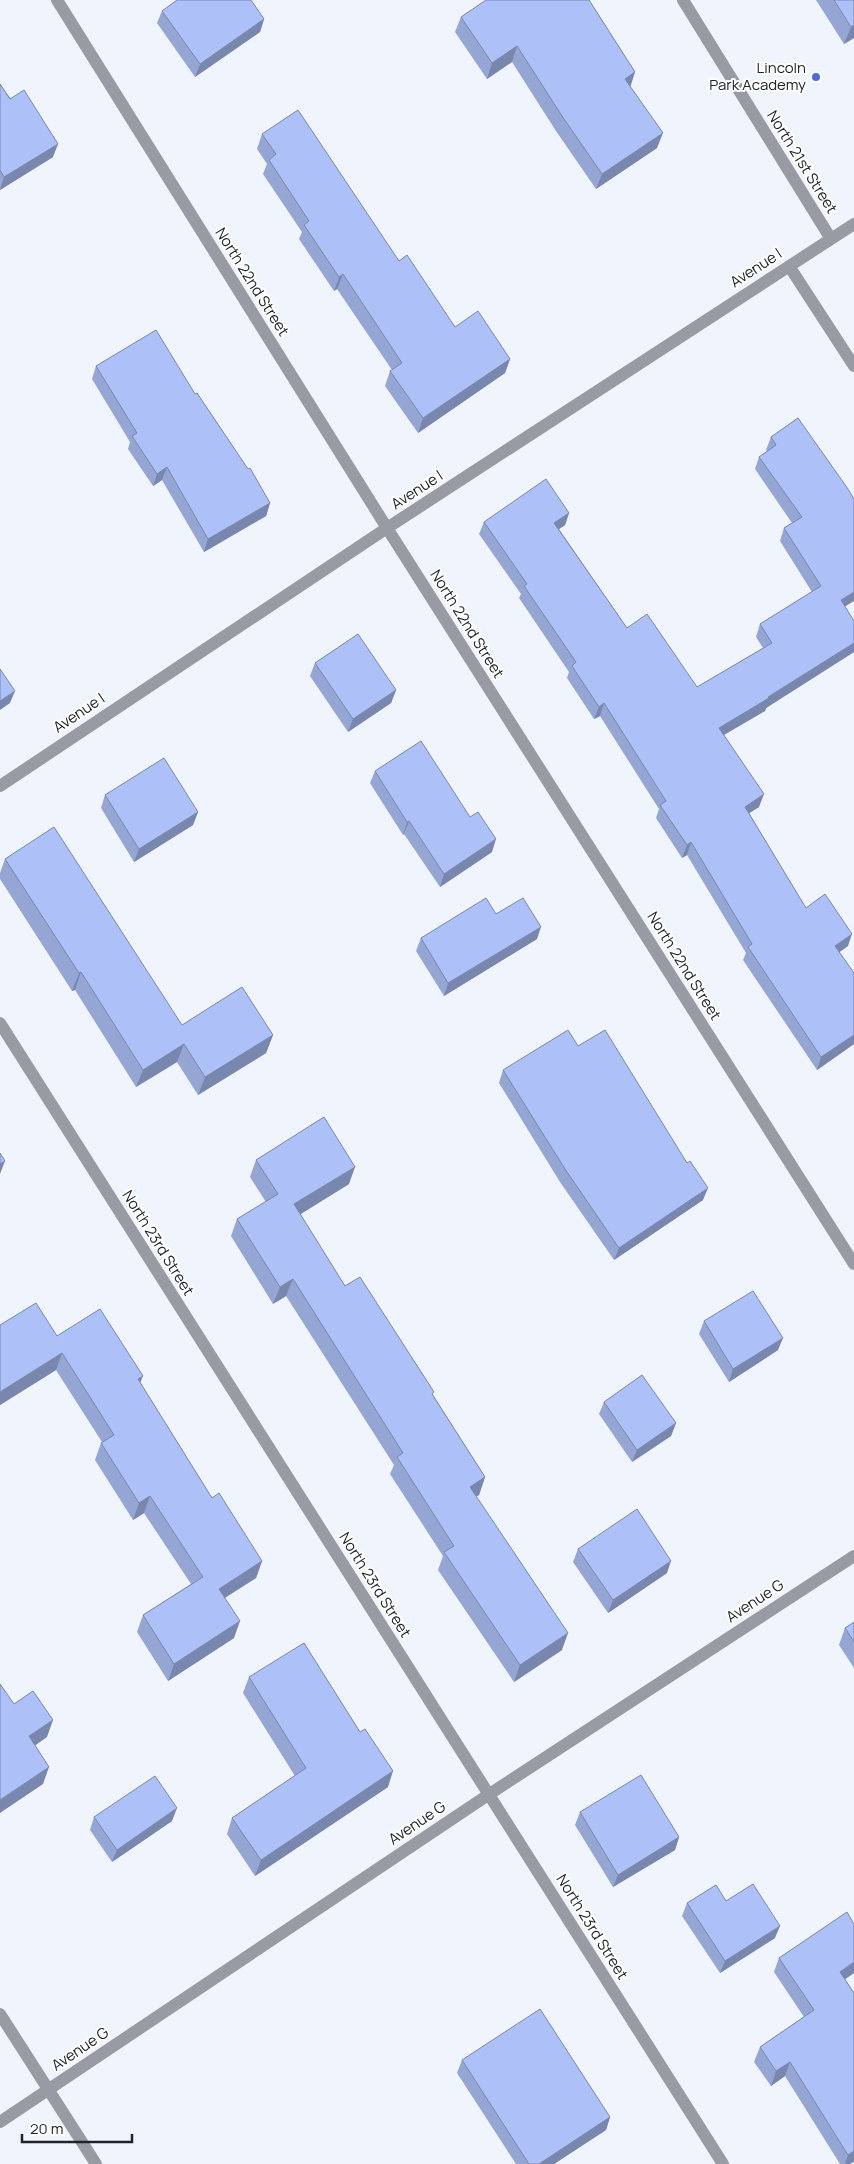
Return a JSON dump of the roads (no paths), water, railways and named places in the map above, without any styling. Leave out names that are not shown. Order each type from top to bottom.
[{"type":"street","name":"North 22nd Street","points":[[56,0],[387,528],[854,1264]]},
{"type":"street","name":"North 21st Street","points":[[683,0],[830,239]]},
{"type":"street","name":"Avenue I","points":[[0,786],[387,528],[854,224]]},
{"type":"street","points":[[790,266],[854,366]]},
{"type":"street","name":"North 23rd Street","points":[[0,1023],[488,1795],[724,2164]]},
{"type":"street","name":"Avenue G","points":[[0,2122],[488,1795],[854,1556]]},
{"type":"street","points":[[0,2014],[96,2164]]},
{"type":"place","name":"Lincoln Park Academy","points":[[816,77]]}]
